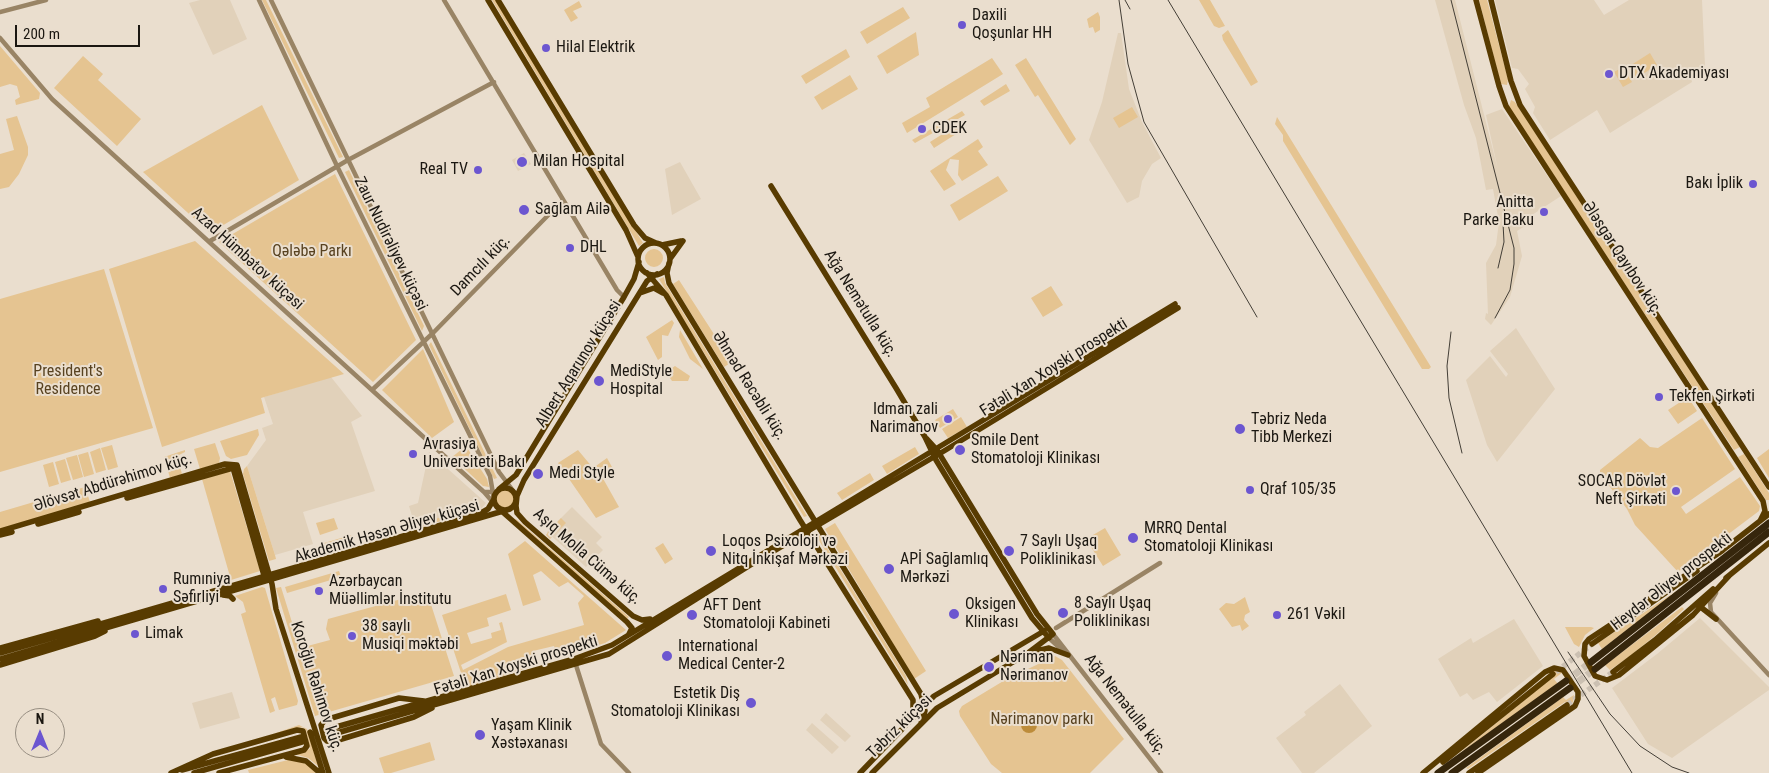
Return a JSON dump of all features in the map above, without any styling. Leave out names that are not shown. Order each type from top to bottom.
[{"type":"highway","name":"Heydər Əliyev prospekti","points":[[1769,523],[1593,666],[1769,532]]},
{"type":"highway","points":[[1438,773],[1568,684],[1452,773]]},
{"type":"main road","points":[[488,0],[626,230],[639,260],[652,274],[665,270],[683,241],[644,246],[639,260]]},
{"type":"main road","points":[[498,0],[634,225],[645,238],[659,244],[668,251],[670,261]]},
{"type":"main road","name":"Ələsgər Qayıbov küç.","points":[[1476,0],[1506,106],[1766,503],[1765,511],[1760,521]]},
{"type":"main road","name":"Ələsgər Qayıbov küç.","points":[[1491,0],[1517,99],[1769,487]]},
{"type":"main road","points":[[1499,86],[1507,89],[1512,84]]},
{"type":"main road","points":[[1506,106],[1508,98],[1517,99]]},
{"type":"main road","name":"Ağa Nemətulla küç.","points":[[771,186],[936,455]]},
{"type":"main road","name":"Albert Aqarunov küçəsi","points":[[495,497],[516,475],[624,297],[634,279],[639,260]]},
{"type":"main road","name":"Əhməd Rəcəbli küç.","points":[[670,261],[667,274],[669,283],[921,694],[924,704]]},
{"type":"main road","name":"Albert Aqarunov küçəsi","points":[[516,500],[524,480],[652,274]]},
{"type":"main road","name":"Əhməd Rəcəbli küç.","points":[[652,274],[805,527],[913,700]]},
{"type":"main road","points":[[638,294],[654,288],[666,295]]},
{"type":"main road","name":"Fətəli Xan Xoyski prospekti","points":[[818,526],[1177,306]]},
{"type":"main road","points":[[1734,456],[1744,449]]},
{"type":"main road","points":[[936,455],[1040,619],[1045,630]]},
{"type":"main road","points":[[936,455],[1045,630],[1051,636]]},
{"type":"main road","name":"Fətəli Xan Xoyski prospekti","points":[[818,526],[823,516],[936,455]]},
{"type":"main road","name":"Əlövsət Abdürəhimov küç.","points":[[0,531],[225,464],[233,466]]},
{"type":"main road","points":[[233,466],[240,470],[267,578]]},
{"type":"main road","name":"Əlövsət Abdürəhimov küç.","points":[[0,536],[233,466]]},
{"type":"main road","points":[[507,488],[514,492],[516,500],[510,509],[504,510],[495,497],[507,488]]},
{"type":"main road","name":"Aşıq Molla Cümə küç.","points":[[495,497],[502,512],[628,622],[632,628],[628,635]]},
{"type":"main road","name":"Akademik Həsən Əliyev küçəsi","points":[[0,659],[216,596],[267,578],[479,514],[488,509],[495,497]]},
{"type":"main road","name":"Aşıq Molla Cümə küç.","points":[[516,500],[517,511],[520,517],[633,616],[645,621],[653,618]]},
{"type":"main road","name":"Akademik Həsən Əliyev küçəsi","points":[[0,653],[120,617],[267,578],[510,509]]},
{"type":"main road","points":[[1592,644],[1689,577],[1769,514]]},
{"type":"main road","points":[[653,618],[805,527],[818,526]]},
{"type":"main road","name":"Fətəli Xan Xoyski prospekti","points":[[653,618],[607,648],[574,661],[440,704],[330,732],[426,701],[574,661],[616,650],[800,536],[805,527]]},
{"type":"main road","points":[[1613,672],[1649,645],[1769,543]]},
{"type":"main road","points":[[1722,551],[1591,637],[1584,647],[1587,663],[1600,679],[1614,678],[1659,644],[1701,607],[1729,576]]},
{"type":"main road","name":"Koroğlu Rəhimov küç.","points":[[267,578],[307,710],[329,773]]},
{"type":"main road","points":[[216,596],[228,595],[233,599]]},
{"type":"main road","points":[[1689,610],[1696,606],[1701,607],[1716,619]]},
{"type":"main road","points":[[628,622],[633,616]]},
{"type":"main road","points":[[0,648],[86,623],[120,617]]},
{"type":"main road","points":[[0,664],[95,636],[117,624]]},
{"type":"main road","name":"Təbriz küçəsi","points":[[860,773],[913,715],[934,696],[1045,630]]},
{"type":"main road","name":"Təbriz küçəsi","points":[[872,773],[921,722],[944,704],[1028,653],[1051,636]]},
{"type":"main road","points":[[1028,653],[1049,648],[1068,655]]},
{"type":"main road","points":[[996,660],[1004,661],[1002,669]]},
{"type":"main road","points":[[1424,773],[1545,672],[1552,668],[1563,670],[1578,692],[1575,706],[1478,773]]},
{"type":"main road","points":[[1424,773],[1455,754],[1552,674]]},
{"type":"main road","points":[[913,715],[913,700],[924,704],[944,704],[946,689]]},
{"type":"main road","points":[[921,694],[934,696]]},
{"type":"main road","points":[[307,710],[313,719],[325,720],[399,698],[426,701]]},
{"type":"main road","points":[[325,720],[321,725],[324,738],[332,742],[414,717],[440,704]]},
{"type":"main road","points":[[921,722],[925,714],[924,704]]},
{"type":"main road","points":[[1470,773],[1567,705]]},
{"type":"main road","points":[[172,773],[213,754],[297,730],[303,731],[306,748],[219,773]]},
{"type":"main road","name":"Koroğlu Rəhimov küç.","points":[[310,732],[321,773]]},
{"type":"main road","points":[[172,773],[301,740],[194,773]]},
{"type":"main road","points":[[327,766],[326,751],[332,742]]},
{"type":"main road","points":[[271,758],[290,757],[303,759],[321,773]]},
{"type":"street","points":[[0,12],[46,0]]},
{"type":"street","name":"Zaur Nudirəliyev küçəsi","points":[[259,0],[490,476],[495,497]]},
{"type":"street","name":"Zaur Nudirəliyev küçəsi","points":[[271,0],[499,472],[514,492]]},
{"type":"street","points":[[444,0],[617,290],[624,297]]},
{"type":"street","name":"Azad Hümbətov küçəsi","points":[[0,38],[48,95],[484,492],[495,497]]},
{"type":"street","points":[[210,241],[348,160],[494,82]]},
{"type":"street","name":"Damcılı küç.","points":[[372,390],[433,333],[563,200]]},
{"type":"street","points":[[484,492],[495,497]]},
{"type":"street","points":[[1056,628],[1160,563]]},
{"type":"street","points":[[1729,576],[1710,603],[1710,609],[1716,619],[1769,675]]},
{"type":"street","name":"Ağa Nemətulla küç.","points":[[1051,636],[1161,773]]},
{"type":"street","points":[[574,661],[601,744],[629,773]]},
{"type":"shaded area","points":[[200,0],[230,0],[247,39],[213,55],[189,3]]},
{"type":"shaded area","points":[[1435,0],[1455,0],[1498,170],[1486,115],[1502,109],[1561,196],[1532,215],[1535,220],[1517,231],[1522,256],[1510,297],[1491,325],[1485,319],[1486,313],[1488,314],[1486,263],[1496,245],[1499,222],[1493,189],[1486,190],[1476,138],[1464,105]]},
{"type":"shaded area","name":"DTX Akademiyası","points":[[1495,0],[1594,0],[1604,15],[1629,0],[1702,0],[1705,66],[1691,78],[1692,82],[1610,133],[1597,110],[1550,140],[1533,113],[1535,107],[1525,89],[1529,84],[1518,69],[1512,68]]},
{"type":"shaded area","points":[[1118,33],[1121,33],[1129,89],[1142,122],[1161,158],[1152,164],[1142,181],[1139,197],[1127,203],[1089,140],[1102,102]]},
{"type":"shaded area","name":"Milan Hospital","points":[[524,153],[531,164],[518,171],[512,160]]},
{"type":"shaded area","points":[[680,162],[701,199],[672,215],[665,169]]},
{"type":"shaded area","points":[[1516,328],[1555,389],[1497,462],[1487,445],[1466,380],[1490,356],[1506,377],[1508,374],[1490,351]]},
{"type":"shaded area","points":[[331,377],[362,416],[351,422],[375,491],[303,512],[313,544],[275,555],[247,466],[266,440],[262,428],[273,424],[264,397]]},
{"type":"shaded area","points":[[429,452],[486,503],[481,509],[416,529],[409,506],[418,503]]},
{"type":"shaded area","points":[[572,507],[602,537],[596,543],[603,550],[586,567],[547,532]]},
{"type":"shaded area","points":[[1700,618],[1769,687],[1769,690],[1672,758],[1648,744],[1612,688]]},
{"type":"shaded area","points":[[1514,619],[1543,666],[1497,702],[1489,692],[1473,700],[1467,693],[1460,697],[1438,659],[1471,638],[1473,643]]},
{"type":"shaded area","points":[[1340,684],[1372,726],[1314,773],[1302,773],[1276,738],[1306,715],[1304,712]]},
{"type":"shaded area","points":[[232,692],[240,718],[200,729],[192,703]]},
{"type":"shaded area","points":[[826,713],[851,736],[845,742],[820,720]]},
{"type":"shaded area","points":[[1029,717],[1035,719],[1037,725],[1035,731],[1029,733],[1023,731],[1021,725],[1023,719]]},
{"type":"shaded area","points":[[812,723],[839,747],[832,754],[806,730]]},
{"type":"green space","points":[[262,0],[266,0],[343,157],[339,158]]},
{"type":"green space","points":[[492,0],[496,0],[643,243],[639,246]]},
{"type":"green space","points":[[1199,0],[1210,0],[1225,26],[1219,28],[1214,26]]},
{"type":"green space","points":[[1479,0],[1487,0],[1508,79],[1507,85],[1501,84],[1500,81]]},
{"type":"green space","points":[[579,1],[582,7],[573,11],[578,18],[571,22],[564,10]]},
{"type":"green space","points":[[903,7],[910,18],[867,44],[860,32]]},
{"type":"green space","points":[[1098,12],[1100,30],[1095,33],[1093,27],[1089,28],[1087,19]]},
{"type":"green space","points":[[1228,30],[1258,82],[1251,86],[1223,40],[1222,35]]},
{"type":"green space","points":[[916,32],[919,55],[887,74],[877,56]]},
{"type":"green space","points":[[0,46],[40,93],[39,99],[16,105],[15,100],[20,97],[17,86],[10,84],[0,87]]},
{"type":"green space","points":[[846,49],[850,57],[806,84],[801,76]]},
{"type":"green space","points":[[1650,53],[1657,65],[1635,79],[1628,67]]},
{"type":"green space","points":[[83,56],[103,74],[98,80],[141,119],[117,146],[54,88]]},
{"type":"green space","points":[[992,58],[1003,74],[907,133],[902,123],[930,107],[926,98]]},
{"type":"green space","points":[[1026,58],[1076,139],[1070,145],[1038,95],[1035,97],[1015,65]]},
{"type":"green space","points":[[1623,67],[1632,82],[1623,87],[1614,72]]},
{"type":"green space","points":[[850,75],[858,89],[822,110],[814,97]]},
{"type":"green space","points":[[1006,84],[1010,91],[984,106],[980,101]]},
{"type":"green space","points":[[1511,100],[1515,102],[1740,447],[1734,450],[1514,115],[1509,107]]},
{"type":"green space","points":[[262,105],[299,180],[210,233],[143,172]]},
{"type":"green space","points":[[1132,107],[1138,117],[1119,128],[1113,118]]},
{"type":"green space","points":[[962,111],[965,115],[915,143],[912,140]]},
{"type":"green space","points":[[17,116],[28,147],[28,155],[19,174],[9,187],[0,189],[0,154],[14,150],[6,119]]},
{"type":"green space","points":[[1277,117],[1431,367],[1429,369],[1422,369],[1283,141],[1283,135],[1275,124]]},
{"type":"green space","points":[[960,123],[964,129],[934,148],[930,142]]},
{"type":"green space","points":[[978,139],[983,147],[978,151],[988,165],[962,181],[958,175],[959,160],[950,159],[946,170],[956,184],[944,191],[930,171]]},
{"type":"green space","points":[[349,170],[424,326],[422,331],[345,172]]},
{"type":"green space","name":"Qələbə Parkı","points":[[335,174],[416,340],[373,382],[219,242]]},
{"type":"green space","points":[[998,176],[1008,191],[959,221],[950,205]]},
{"type":"green space","points":[[195,241],[344,374],[261,398],[265,413],[162,447],[109,269]]},
{"type":"green space","points":[[650,249],[658,249],[663,254],[661,265],[650,267],[645,262],[645,254]]},
{"type":"green space","name":"President's Residence","points":[[104,269],[153,428],[0,472],[0,299]]},
{"type":"green space","points":[[664,277],[665,283],[807,516],[804,517],[659,279]]},
{"type":"green space","points":[[679,280],[732,362],[724,367],[673,284]]},
{"type":"green space","points":[[1051,286],[1063,305],[1043,317],[1031,298]]},
{"type":"green space","points":[[672,320],[674,323],[668,336],[662,335],[662,357],[658,360],[646,337]]},
{"type":"green space","points":[[680,330],[703,369],[690,359],[679,337]]},
{"type":"green space","points":[[431,342],[497,478],[494,479],[429,345]]},
{"type":"green space","points":[[423,349],[454,422],[432,438],[382,390]]},
{"type":"green space","points":[[675,366],[690,376],[688,381],[672,381],[666,372]]},
{"type":"green space","points":[[1688,397],[1697,411],[1678,424],[1668,410]]},
{"type":"green space","points":[[953,409],[958,417],[940,428],[935,420]]},
{"type":"green space","points":[[961,417],[967,427],[948,438],[942,429]]},
{"type":"green space","points":[[1702,418],[1735,469],[1681,507],[1686,514],[1740,477],[1760,506],[1759,511],[1678,572],[1635,525],[1627,509],[1600,474],[1600,470],[1640,438],[1650,447],[1658,448]]},
{"type":"green space","points":[[258,429],[259,435],[247,455],[231,459],[226,456],[220,441]]},
{"type":"green space","points":[[215,443],[220,458],[219,463],[200,469],[194,449]]},
{"type":"green space","points":[[112,445],[118,467],[108,470],[101,448]]},
{"type":"green space","points":[[466,446],[487,479],[489,487],[483,486],[452,457]]},
{"type":"green space","points":[[915,447],[919,454],[887,474],[882,466]]},
{"type":"green space","points":[[100,448],[106,470],[96,473],[90,452]]},
{"type":"green space","points":[[1769,449],[1769,478],[1757,458]]},
{"type":"green space","points":[[185,450],[185,452],[177,456],[182,474],[170,478],[164,457]]},
{"type":"green space","points":[[578,450],[593,468],[607,458],[612,467],[601,475],[619,507],[596,518],[558,463]]},
{"type":"green space","points":[[88,452],[94,474],[84,477],[78,455]]},
{"type":"green space","points":[[1744,454],[1769,493],[1769,500],[1766,500],[1738,457]]},
{"type":"green space","points":[[77,455],[83,477],[73,480],[66,458]]},
{"type":"green space","points":[[65,459],[71,480],[61,483],[55,462]]},
{"type":"green space","points":[[53,462],[59,484],[49,487],[43,465]]},
{"type":"green space","points":[[247,466],[276,559],[269,561],[243,474]]},
{"type":"green space","points":[[230,471],[260,571],[231,580],[202,479]]},
{"type":"green space","points":[[870,473],[874,480],[842,500],[837,493]]},
{"type":"green space","points":[[85,487],[90,502],[0,529],[0,512]]},
{"type":"green space","points":[[505,490],[513,495],[514,499],[509,507],[505,508],[497,503],[496,499],[501,491]]},
{"type":"green space","points":[[460,511],[466,513],[418,528],[417,525]]},
{"type":"green space","points":[[334,518],[338,529],[320,535],[316,523]]},
{"type":"green space","points":[[561,518],[566,523],[550,539],[546,535]]},
{"type":"green space","points":[[516,519],[629,617],[627,619],[514,520]]},
{"type":"green space","points":[[835,523],[926,671],[914,679],[825,529]]},
{"type":"green space","points":[[1105,528],[1121,555],[1103,566],[1086,539]]},
{"type":"green space","points":[[818,533],[906,676],[908,685],[815,534]]},
{"type":"green space","points":[[351,535],[354,543],[324,553],[321,544]]},
{"type":"green space","points":[[525,541],[626,630],[605,643],[558,658],[554,646],[533,651],[537,665],[466,688],[442,615],[506,594],[511,610],[487,618],[489,626],[467,633],[471,644],[492,638],[491,633],[501,630],[499,623],[502,622],[507,642],[461,665],[463,670],[508,647],[584,625],[578,603],[584,596],[568,582],[559,587],[541,571],[533,575],[541,600],[523,606],[508,554]]},
{"type":"green space","points":[[663,543],[673,559],[665,564],[655,548]]},
{"type":"green space","points":[[339,571],[341,577],[287,593],[285,587]]},
{"type":"green space","points":[[1684,586],[1602,649],[1598,643]]},
{"type":"green space","points":[[262,587],[265,588],[298,701],[297,705],[279,710],[275,697],[271,699],[275,711],[270,713],[241,614],[246,612],[243,602],[235,596]]},
{"type":"green space","points":[[281,587],[300,648],[330,640],[326,629],[328,619],[427,592],[454,676],[315,716],[276,588]]},
{"type":"green space","points":[[1245,597],[1250,612],[1245,615],[1244,620],[1249,626],[1242,631],[1240,625],[1232,627],[1219,609],[1226,603],[1234,604]]},
{"type":"green space","points":[[1682,607],[1684,609],[1630,656],[1610,670],[1605,665]]},
{"type":"green space","points":[[1565,627],[1594,628],[1585,635],[1579,647],[1574,644]]},
{"type":"green space","name":"Nərimanov parkı","points":[[1055,656],[1062,660],[1124,739],[1090,773],[1002,773],[991,764],[960,716],[959,711],[962,706],[1005,680]]},
{"type":"green space","points":[[1551,671],[1563,672],[1554,679],[1558,684],[1457,755],[1554,676]]},
{"type":"green space","points":[[1574,695],[1573,702],[1569,706],[1565,702],[1468,769],[1466,768],[1563,697],[1566,700]]},
{"type":"green space","points":[[299,725],[303,727],[273,734]]},
{"type":"green space","points":[[303,727],[307,729],[318,766],[308,758],[295,754],[310,749],[306,731]]},
{"type":"green space","points":[[430,742],[435,760],[391,773],[384,773],[379,758]]},
{"type":"green space","points":[[288,760],[299,761],[309,765],[316,773],[249,773],[248,770]]},
{"type":"tunnel","points":[[1556,672],[1592,644]]},
{"type":"tunnel","points":[[1566,681],[1591,662]]},
{"type":"tunnel","points":[[1570,688],[1595,669]]},
{"type":"tunnel","points":[[1567,705],[1613,672]]},
{"type":"railway","points":[[1119,0],[1128,64],[1144,122],[1257,317]]},
{"type":"railway","points":[[1125,0],[1130,9]]},
{"type":"railway","points":[[1168,0],[1632,773]]},
{"type":"railway","points":[[1451,0],[1514,248],[1514,264],[1510,290],[1495,318]]},
{"type":"railway","points":[[1498,268],[1504,242],[1503,223]]},
{"type":"railway","points":[[1451,332],[1447,366],[1449,398],[1462,453]]},
{"type":"railway","points":[[1568,652],[1610,714],[1640,746],[1672,767],[1689,773]]},
{"type":"place","name":"Daxili Qoşunlar HH","points":[[962,25]]},
{"type":"place","name":"Hilal Elektrik","points":[[546,48]]},
{"type":"place","name":"DTX Akademiyası","points":[[1609,74]]},
{"type":"place","name":"CDEK","points":[[922,129]]},
{"type":"place","name":"Milan Hospital","points":[[522,162]]},
{"type":"place","name":"Real TV","points":[[478,170]]},
{"type":"place","name":"Bakı İplik","points":[[1753,184]]},
{"type":"place","name":"Sağlam Ailə","points":[[524,210]]},
{"type":"place","name":"Anitta Parke Baku","points":[[1544,212]]},
{"type":"place","name":"DHL","points":[[570,248]]},
{"type":"place","name":"MediStyle Hospital","points":[[599,381]]},
{"type":"place","name":"Tekfen Şirkəti","points":[[1659,397]]},
{"type":"place","name":"Idman zali Narimanov","points":[[948,419]]},
{"type":"place","name":"Təbriz Neda Tibb Merkezi","points":[[1240,429]]},
{"type":"place","name":"Smile Dent Stomatoloji Klinikası","points":[[960,450]]},
{"type":"place","name":"Avrasiya Universiteti Bakı","points":[[413,454]]},
{"type":"place","name":"Medi Style","points":[[538,474]]},
{"type":"place","name":"Qraf 105/35","points":[[1250,490]]},
{"type":"place","name":"SOCAR Dövlət Neft Şirkəti","points":[[1676,491]]},
{"type":"place","name":"MRRQ Dental Stomatoloji Klinikası","points":[[1133,538]]},
{"type":"place","name":"Loqos Psixoloji və Nitq İnkişaf Mərkəzi","points":[[711,551]]},
{"type":"place","name":"7 Saylı Uşaq Poliklinikası","points":[[1009,551]]},
{"type":"place","name":"APİ Sağlamlıq Mərkəzi","points":[[889,569]]},
{"type":"place","name":"Rumıniya Səfirliyi","points":[[163,589]]},
{"type":"place","name":"Azərbaycan Müəllimlər İnstitutu","points":[[319,591]]},
{"type":"place","name":"8 Saylı Uşaq Poliklinikası","points":[[1063,613]]},
{"type":"place","name":"Oksigen Klinikası","points":[[954,614]]},
{"type":"place","name":"AFT Dent Stomatoloji Kabineti","points":[[692,615]]},
{"type":"place","name":"261 Vəkil","points":[[1277,615]]},
{"type":"place","name":"Limak","points":[[135,634]]},
{"type":"place","name":"38 saylı Musiqi məktəbi","points":[[352,636]]},
{"type":"place","name":"International Medical Center-2","points":[[667,656]]},
{"type":"place","name":"Nəriman Nərimanov","points":[[989,667]]},
{"type":"place","name":"Estetik Diş Stomatoloji Klinikası","points":[[751,703]]},
{"type":"place","name":"Yaşam Klinik Xəstəxanası","points":[[480,735]]}]
